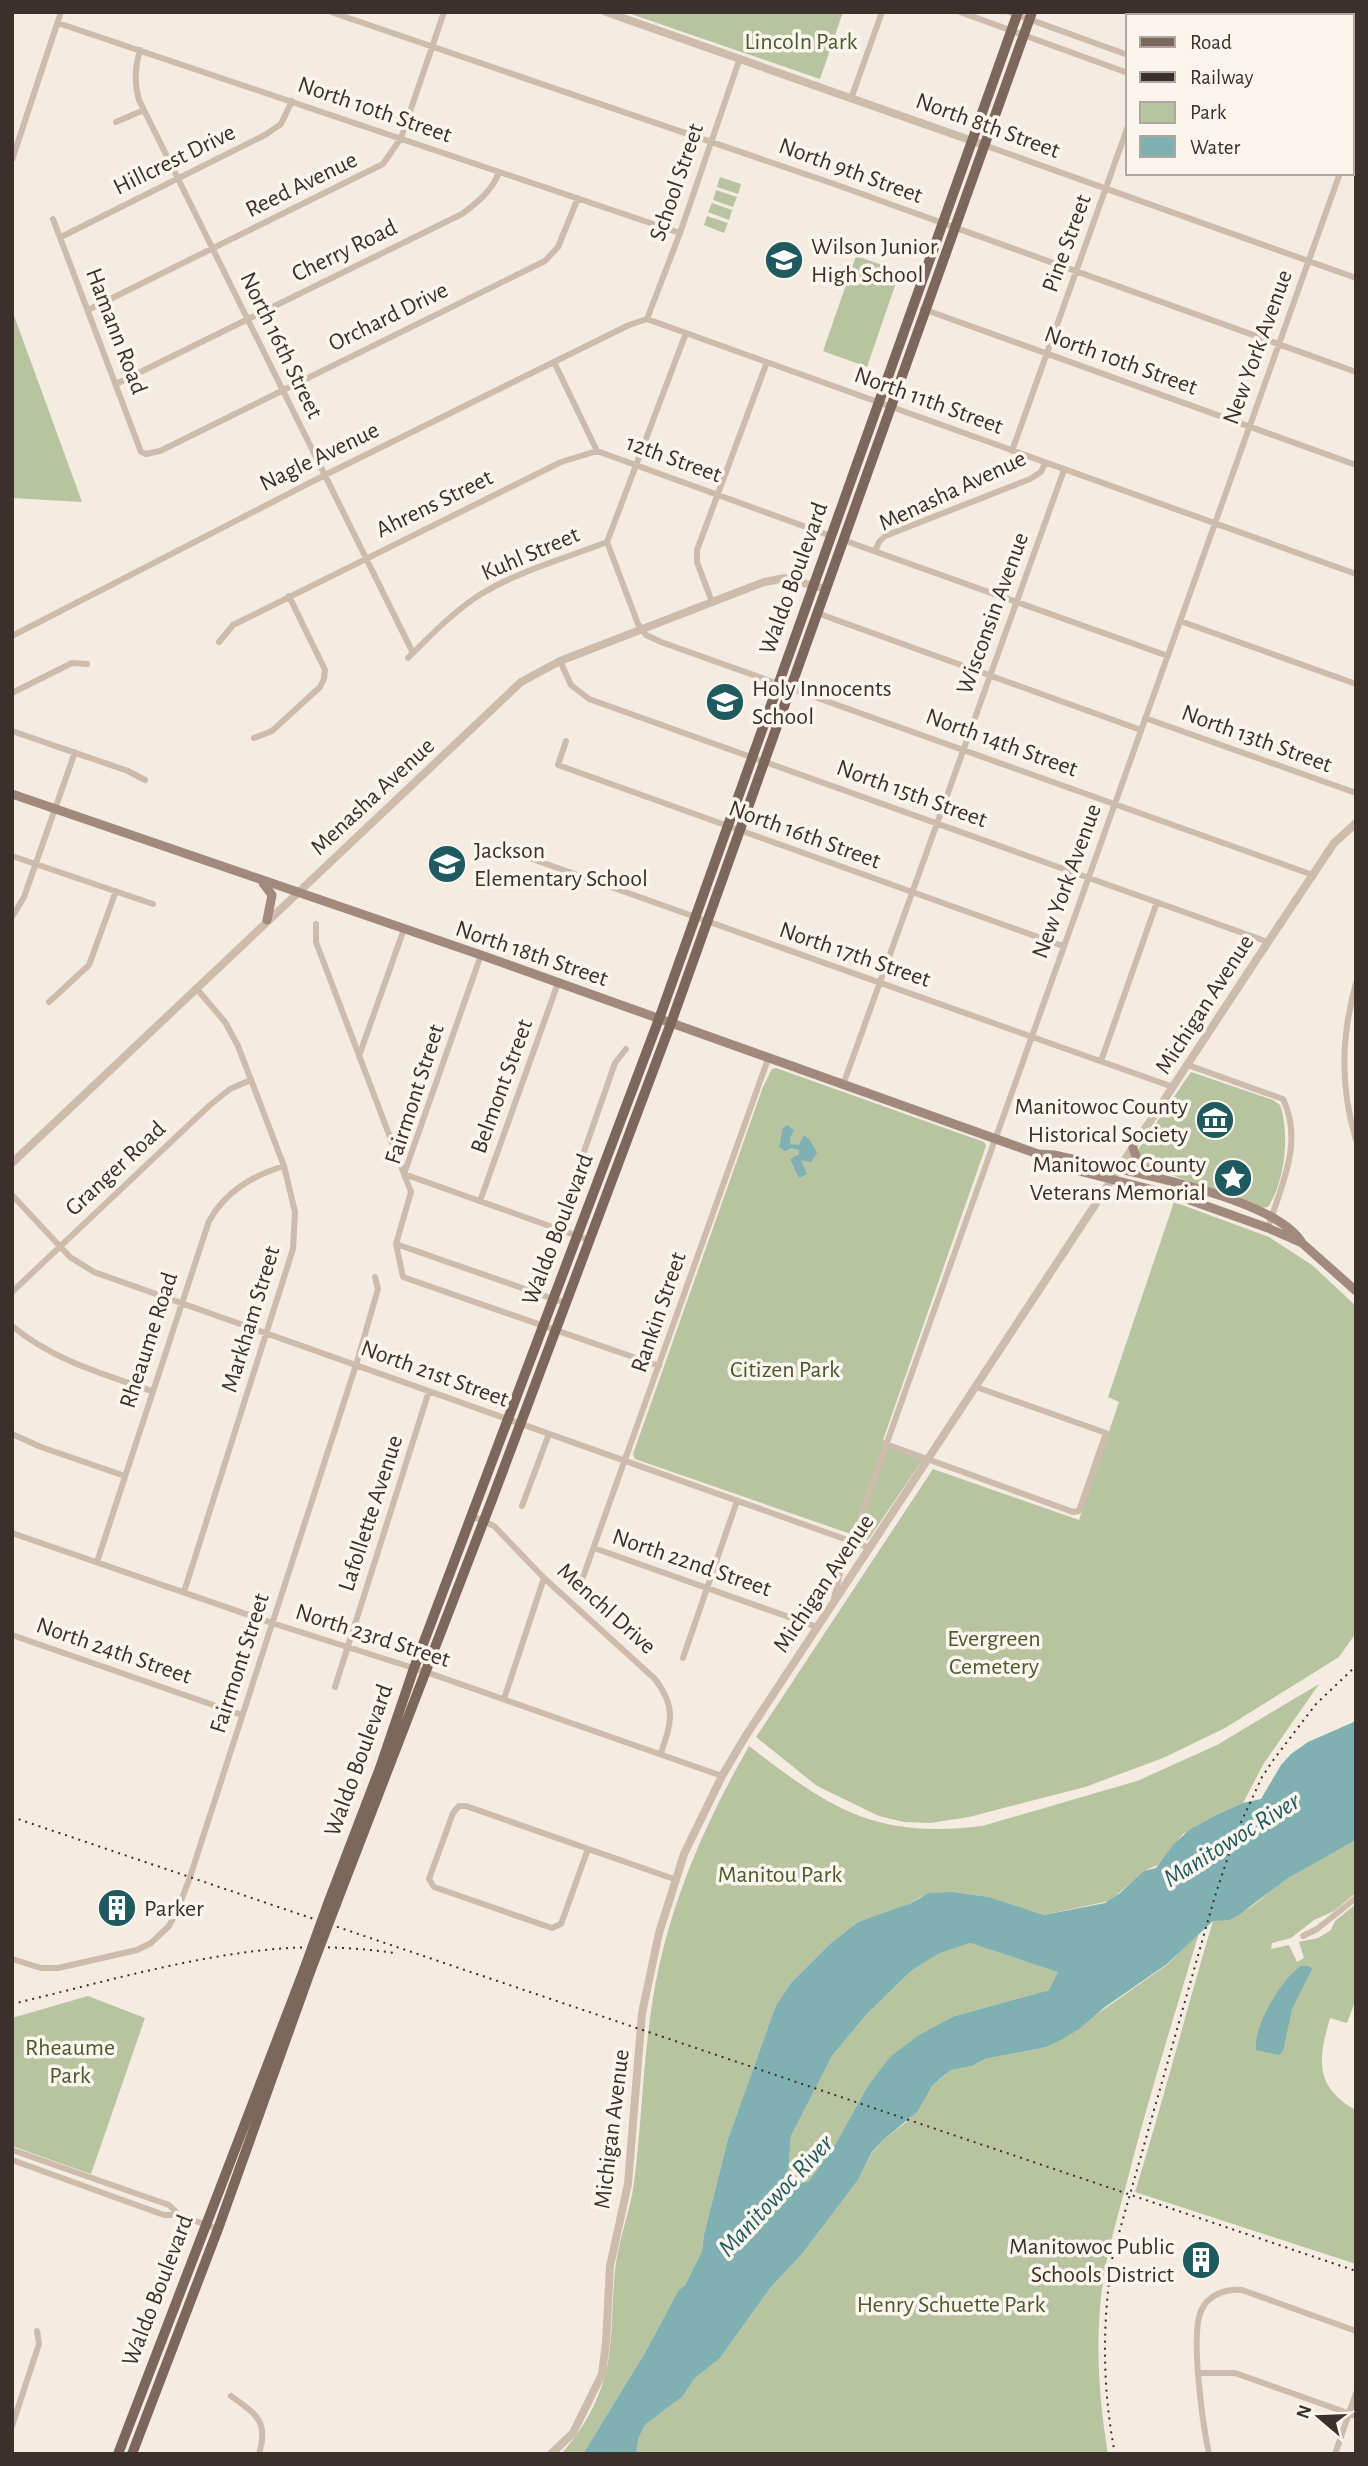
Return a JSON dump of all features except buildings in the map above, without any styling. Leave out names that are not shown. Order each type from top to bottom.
[{"type":"main road","name":"Waldo Boulevard","points":[[118,2454],[205,2224],[307,1971],[414,1668],[659,1019],[1011,31],[1014,13]]},
{"type":"main road","name":"Waldo Boulevard","points":[[333,1902],[426,1672],[671,1023],[1030,16]]},
{"type":"main road","name":"North 18th Street","points":[[12,794],[558,983],[994,1139],[1038,1153],[1190,1187],[1271,1216],[1296,1233],[1302,1243],[1356,1292]]},
{"type":"main road","points":[[259,879],[272,895],[267,920]]},
{"type":"main road","points":[[1133,1148],[1139,1165],[1163,1180]]},
{"type":"main road","name":"North 18th Street","points":[[1038,1153],[1071,1169],[1181,1197],[1302,1243]]},
{"type":"main road","name":"Waldo Boulevard","points":[[132,2454],[218,2228],[307,1971]]},
{"type":"street","points":[[12,159],[61,12]]},
{"type":"street","name":"North 9th Street","points":[[331,12],[711,141],[1356,372]]},
{"type":"street","name":"Reed Avenue","points":[[88,310],[383,164],[401,138],[444,12]]},
{"type":"street","name":"North 8th Street","points":[[606,12],[852,96],[1356,278]]},
{"type":"street","points":[[852,96],[882,12]]},
{"type":"street","points":[[960,12],[1126,71]]},
{"type":"street","points":[[1014,13],[1030,16],[1126,54]]},
{"type":"street","name":"North 10th Street","points":[[58,23],[680,233]]},
{"type":"street","name":"North 16th Street","points":[[140,50],[135,69],[135,85],[144,110],[366,558],[410,656]]},
{"type":"street","name":"School Street","points":[[647,319],[680,233],[740,58]]},
{"type":"street","name":"Hillcrest Drive","points":[[61,237],[265,135],[281,124],[292,102]]},
{"type":"street","points":[[116,122],[144,110]]},
{"type":"street","name":"Pine Street","points":[[1012,451],[1126,132]]},
{"type":"street","name":"Cherry Road","points":[[116,384],[462,214],[480,201],[499,172]]},
{"type":"street","name":"New York Avenue","points":[[833,1603],[839,1577],[994,1139],[1339,175]]},
{"type":"street","name":"Orchard Drive","points":[[146,454],[160,451],[545,261],[558,247],[578,198]]},
{"type":"street","name":"Hamann Road","points":[[53,219],[141,452],[146,454]]},
{"type":"street","name":"North 10th Street","points":[[913,306],[1356,465]]},
{"type":"street","name":"North 11th Street","points":[[647,319],[1356,574]]},
{"type":"street","name":"Nagle Avenue","points":[[12,636],[325,475],[647,319]]},
{"type":"street","points":[[641,629],[607,542],[686,333]]},
{"type":"street","name":"12th Street","points":[[554,362],[597,451],[831,536]]},
{"type":"street","points":[[712,602],[697,555],[700,539],[767,362]]},
{"type":"street","name":"Ahrens Street","points":[[219,642],[233,625],[289,596],[561,462],[597,451]]},
{"type":"street","name":"Menasha Avenue","points":[[875,551],[885,536],[1030,479],[1041,472],[1045,463]]},
{"type":"street","name":"Wisconsin Avenue","points":[[844,1085],[1064,470]]},
{"type":"street","points":[[843,540],[1168,656]]},
{"type":"street","name":"Kuhl Street","points":[[410,656],[468,603],[482,594],[514,578],[607,542]]},
{"type":"street","name":"Menasha Avenue","points":[[12,1163],[521,682],[560,661],[779,579],[792,579],[826,589]]},
{"type":"street","points":[[254,738],[272,731],[320,687],[324,679],[324,670],[289,596]]},
{"type":"street","points":[[817,613],[1141,730]]},
{"type":"street","points":[[1180,621],[1356,684]]},
{"type":"street","name":"North 14th Street","points":[[641,629],[646,635],[659,641],[1312,875]]},
{"type":"street","name":"North 15th Street","points":[[560,661],[571,685],[589,699],[1268,942]]},
{"type":"street","points":[[12,693],[72,663],[87,664]]},
{"type":"street","name":"North 13th Street","points":[[1145,718],[1356,793]]},
{"type":"street","points":[[12,731],[128,771],[145,780]]},
{"type":"street","name":"North 16th Street","points":[[566,741],[558,765],[1063,946]]},
{"type":"street","points":[[12,917],[24,897],[75,752]]},
{"type":"street","name":"Michigan Avenue","points":[[551,2454],[573,2433],[602,2374],[610,2266],[628,2185],[642,2013],[674,1879],[696,1826],[722,1776],[817,1627],[1312,875],[1334,843],[1356,823]]},
{"type":"street","points":[[12,856],[153,904]]},
{"type":"street","name":"North 17th Street","points":[[524,856],[1173,1087]]},
{"type":"street","points":[[49,1003],[89,965],[116,891]]},
{"type":"street","points":[[1101,1061],[1157,902]]},
{"type":"street","points":[[316,924],[316,942],[404,1174],[589,1240]]},
{"type":"street","points":[[359,1056],[404,929]]},
{"type":"street","name":"Fairmont Street","points":[[396,1244],[411,1197],[404,1174],[481,956]]},
{"type":"street","name":"Belmont Street","points":[[480,1201],[558,983]]},
{"type":"street","points":[[1356,983],[1346,1023],[1343,1081],[1347,1111],[1356,1140]]},
{"type":"street","name":"Markham Street","points":[[184,1592],[293,1249],[296,1230],[295,1212],[284,1166],[238,1046],[225,1022],[196,988]]},
{"type":"street","points":[[557,1229],[615,1063],[626,1048]]},
{"type":"street","name":"Rankin Street","points":[[583,1577],[768,1059]]},
{"type":"street","points":[[1188,1065],[1283,1099],[1289,1111],[1292,1147],[1268,1228]]},
{"type":"street","name":"Granger Road","points":[[12,1292],[210,1105],[230,1089],[251,1080]]},
{"type":"street","name":"Rheaume Road","points":[[97,1562],[202,1237],[219,1205],[241,1184],[284,1166]]},
{"type":"street","name":"North 21st Street","points":[[12,1195],[80,1265],[94,1272],[870,1548]]},
{"type":"street","points":[[396,1244],[403,1277],[659,1366]]},
{"type":"street","points":[[396,1244],[565,1303]]},
{"type":"street","name":"Fairmont Street","points":[[12,1959],[41,1968],[66,1967],[137,1950],[169,1926],[184,1894],[356,1365],[378,1289],[375,1277]]},
{"type":"street","points":[[12,1326],[49,1353],[152,1391]]},
{"type":"street","points":[[886,1444],[1073,1513],[1079,1511],[1106,1433],[976,1387]]},
{"type":"street","name":"Lafollette Avenue","points":[[335,1687],[429,1391]]},
{"type":"street","points":[[12,1434],[125,1476]]},
{"type":"street","points":[[522,1506],[549,1434]]},
{"type":"street","points":[[682,1658],[737,1500]]},
{"type":"street","name":"Menchl Drive","points":[[472,1516],[494,1526],[544,1578],[655,1679],[667,1695],[671,1710],[670,1726],[661,1753]]},
{"type":"street","name":"North 23rd Street","points":[[12,1532],[272,1623],[426,1672],[722,1776]]},
{"type":"street","name":"North 22nd Street","points":[[594,1548],[817,1627]]},
{"type":"street","points":[[504,1699],[544,1578]]},
{"type":"street","name":"North 24th Street","points":[[12,1635],[242,1715]]},
{"type":"street","points":[[588,1849],[561,1924],[551,1928],[434,1887],[429,1879],[453,1813],[459,1806],[466,1806],[674,1879]]},
{"type":"street","points":[[1303,1936],[1317,1929],[1356,1898]]},
{"type":"street","points":[[12,2150],[169,2205],[178,2215]]},
{"type":"street","points":[[12,2161],[164,2215],[178,2215],[218,2228]]},
{"type":"street","points":[[1209,2454],[1203,2428],[1198,2323],[1201,2311],[1214,2296],[1230,2290],[1242,2290],[1356,2331]]},
{"type":"street","points":[[12,2426],[39,2344],[37,2331]]},
{"type":"street","points":[[1199,2373],[1235,2373],[1352,2415]]},
{"type":"street","points":[[1335,2454],[1352,2415],[1356,2393]]},
{"type":"street","points":[[231,2396],[257,2415],[263,2427],[264,2439],[259,2454]]},
{"type":"green space","name":"Lincoln Park","points":[[625,12],[843,12],[820,79]]},
{"type":"green space","points":[[720,177],[741,184],[738,194],[717,187]]},
{"type":"green space","points":[[716,190],[737,197],[733,207],[713,200]]},
{"type":"green space","points":[[712,203],[732,210],[729,220],[708,212]]},
{"type":"green space","points":[[707,216],[728,223],[724,233],[704,225]]},
{"type":"green space","points":[[856,256],[900,271],[867,367],[823,351]]},
{"type":"green space","points":[[12,310],[82,502],[12,498]]},
{"type":"green space","name":"Citizen Park","points":[[776,1068],[984,1142],[986,1146],[883,1440],[925,1456],[868,1540],[635,1459],[633,1454],[763,1087],[772,1069]]},
{"type":"green space","points":[[1191,1072],[1273,1100],[1280,1105],[1285,1130],[1284,1158],[1278,1185],[1268,1207],[1262,1208],[1144,1165],[1138,1153],[1139,1148]]},
{"type":"green space","name":"Evergreen Cemetery","points":[[1174,1202],[1269,1237],[1312,1265],[1356,1306],[1356,1633],[1339,1657],[1225,1728],[1163,1758],[1085,1787],[969,1817],[930,1823],[904,1822],[879,1816],[817,1786],[756,1737],[933,1469],[1079,1520],[1119,1402],[1108,1397]]},
{"type":"green space","name":"Manitou Park","points":[[1319,1684],[1264,1763],[1243,1803],[1183,1834],[1158,1865],[1148,1869],[1109,1901],[1044,1915],[989,1897],[953,1892],[920,1897],[904,1907],[858,1922],[831,1943],[791,1983],[776,2005],[728,2139],[702,2251],[685,2285],[678,2291],[646,2351],[583,2454],[561,2454],[578,2433],[592,2408],[607,2369],[617,2260],[634,2183],[653,1998],[668,1931],[703,1836],[749,1746],[805,1787],[856,1814],[883,1823],[912,1828],[982,1826],[1137,1781],[1217,1745]]},
{"type":"green space","points":[[1356,1840],[1356,1893],[1334,1911],[1314,1920],[1291,1938],[1272,1943],[1271,1949],[1289,1945],[1297,1962],[1304,1958],[1299,1942],[1318,1938],[1331,1930],[1335,1921],[1356,1904],[1356,1999],[1347,2023],[1330,2018],[1322,2059],[1326,2082],[1342,2101],[1356,2110],[1356,2264],[1135,2192],[1213,1921],[1245,1911],[1288,1878]]},
{"type":"green space","name":"Henry Schuette Park","points":[[1199,1933],[1145,2113],[1104,2274],[1098,2351],[1108,2454],[636,2454],[639,2437],[645,2425],[683,2396],[694,2379],[720,2358],[771,2287],[802,2254],[858,2180],[872,2153],[882,2141],[909,2120],[932,2086],[951,2070],[972,2066],[985,2059],[1047,2047],[1059,2041],[1168,1964]]},
{"type":"green space","points":[[970,1943],[1059,1972],[1049,1990],[955,2016],[838,2140],[809,2181],[787,2187],[791,2136],[832,2056],[866,2015],[911,1971],[938,1954]]},
{"type":"green space","name":"Rheaume Park","points":[[88,1996],[145,2018],[91,2174],[12,2146],[12,2018]]},
{"type":"water","points":[[787,1125],[794,1130],[790,1144],[799,1145],[804,1135],[817,1153],[811,1162],[801,1160],[807,1174],[799,1178],[790,1159],[799,1154],[799,1150],[791,1148],[785,1151],[779,1147],[783,1128]]},
{"type":"water","name":"Manitowoc River","points":[[1356,1721],[1356,1840],[1288,1878],[1239,1915],[1229,1920],[1213,1921],[1167,1964],[1059,2041],[1047,2047],[985,2059],[972,2066],[951,2070],[932,2086],[917,2112],[872,2152],[858,2180],[802,2254],[771,2287],[720,2358],[694,2379],[683,2396],[645,2425],[639,2437],[636,2454],[583,2454],[646,2351],[678,2291],[685,2285],[702,2251],[728,2139],[776,2005],[791,1983],[831,1943],[858,1922],[909,1904],[929,1893],[953,1892],[989,1897],[1044,1915],[1105,1903],[1144,1871],[1156,1868],[1173,1845],[1189,1830],[1243,1803],[1261,1799],[1281,1765],[1308,1742]],"holes":[[[970,1943],[1058,1972],[1049,1990],[955,2016],[919,2035],[890,2057],[868,2086],[838,2140],[809,2181],[787,2187],[791,2136],[832,2056],[866,2015],[911,1971],[938,1954]]]},
{"type":"water","points":[[1301,1966],[1309,1966],[1312,1969],[1292,2009],[1283,2051],[1279,2055],[1256,2050],[1259,2029],[1270,2004],[1285,1981]]},
{"type":"railway","points":[[1115,2454],[1105,2354],[1113,2254],[1215,1896],[1236,1833],[1262,1777],[1316,1704],[1356,1666]]},
{"type":"railway","points":[[12,1817],[1356,2271]]},
{"type":"railway","points":[[12,2004],[149,1970],[254,1951],[328,1947],[395,1953]]},
{"type":"place","name":"Wilson Junior High School","points":[[784,260]]},
{"type":"place","name":"Holy Innocents School","points":[[725,702]]},
{"type":"place","name":"Jackson Elementary School","points":[[447,864]]},
{"type":"place","name":"Manitowoc County Historical Society","points":[[1215,1120]]},
{"type":"place","name":"Manitowoc County Veterans Memorial","points":[[1233,1178]]},
{"type":"place","name":"Parker","points":[[117,1908]]},
{"type":"place","name":"Manitowoc Public Schools District","points":[[1201,2260]]}]
